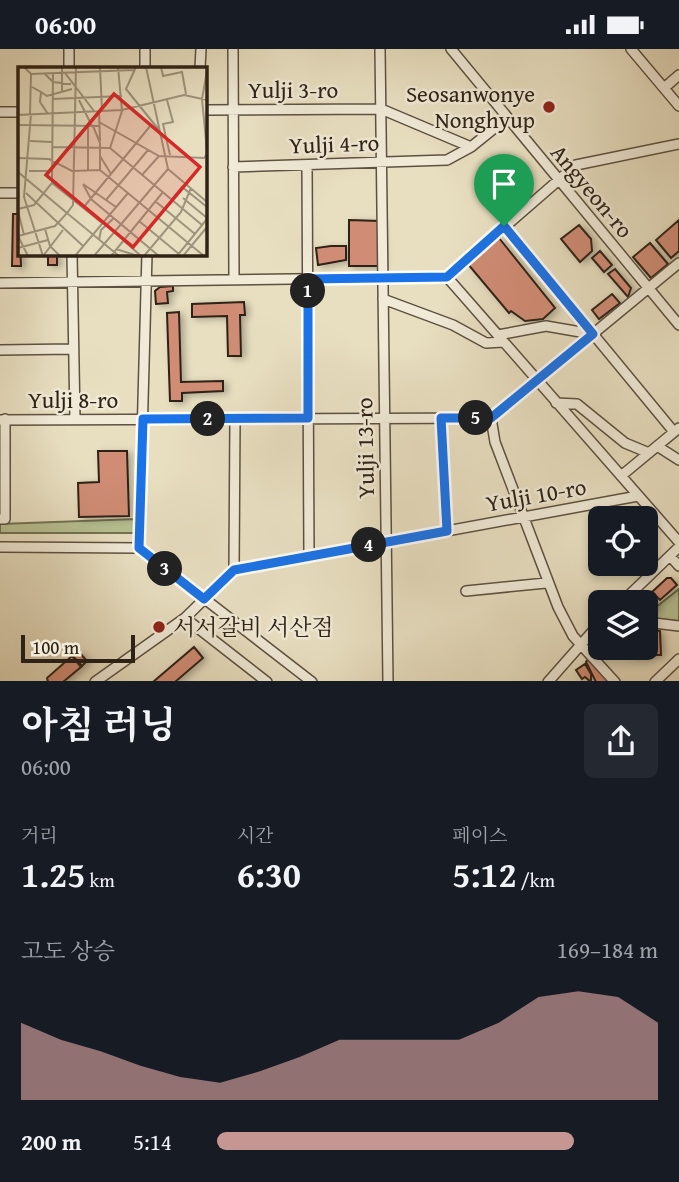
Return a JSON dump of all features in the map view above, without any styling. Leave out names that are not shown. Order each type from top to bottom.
[{"type":"street","points":[[69,49],[69,67]]},
{"type":"street","points":[[145,49],[145,67]]},
{"type":"street","points":[[200,67],[201,49]]},
{"type":"street","points":[[233,49],[234,280]]},
{"type":"street","name":"Yulji 13-ro","points":[[380,49],[387,681]]},
{"type":"street","name":"Angyeon-ro","points":[[451,49],[679,325]]},
{"type":"street","points":[[631,49],[679,106]]},
{"type":"street","points":[[664,88],[679,75]]},
{"type":"street","points":[[381,109],[471,147]]},
{"type":"street","name":"Yulji 3-ro","points":[[206,110],[381,109]]},
{"type":"street","points":[[0,112],[18,112]]},
{"type":"street","name":"Yulji 4-ro","points":[[233,167],[447,160],[471,147],[506,118]]},
{"type":"street","points":[[0,283],[447,277],[557,179],[583,161],[679,144]]},
{"type":"street","points":[[307,165],[309,556]]},
{"type":"street","points":[[0,193],[18,193]]},
{"type":"street","points":[[504,226],[677,430],[621,476]]},
{"type":"street","points":[[72,255],[75,419]]},
{"type":"street","points":[[139,548],[147,255]]},
{"type":"street","points":[[615,681],[566,624],[547,583],[510,475],[495,442],[491,418],[679,264]]},
{"type":"street","points":[[447,277],[679,545],[635,590]]},
{"type":"street","points":[[383,299],[453,325],[486,343],[527,327],[546,326],[593,334]]},
{"type":"street","points":[[0,350],[74,349]]},
{"type":"street","points":[[556,403],[577,404],[625,443],[679,460]]},
{"type":"street","points":[[441,418],[447,531]]},
{"type":"street","name":"Yulji 8-ro","points":[[2,419],[491,418]]},
{"type":"street","points":[[0,519],[5,519],[2,419]]},
{"type":"street","points":[[95,681],[185,618],[234,570],[235,419]]},
{"type":"street","name":"Yulji 10-ro","points":[[234,570],[638,496]]},
{"type":"street","points":[[0,547],[139,548],[312,681]]},
{"type":"street","points":[[670,556],[679,566]]},
{"type":"street","points":[[466,591],[547,583]]},
{"type":"street","points":[[185,618],[267,681]]},
{"type":"street","points":[[658,623],[679,625]]},
{"type":"street","points":[[548,681],[588,635]]},
{"type":"street","points":[[655,681],[679,659]]},
{"type":"green space","points":[[136,519],[135,533],[0,533],[0,524]]},
{"type":"green space","points":[[679,589],[679,621],[658,619],[658,606]]},
{"type":"building","points":[[13,214],[18,214],[18,255],[21,255],[21,266],[12,266]]},
{"type":"building","points":[[349,220],[380,221],[381,262],[378,266],[349,266]]},
{"type":"building","points":[[679,220],[679,251],[671,258],[656,240]]},
{"type":"building","points":[[579,225],[591,239],[592,251],[580,262],[561,239]]},
{"type":"building","points":[[499,238],[555,308],[543,319],[525,321],[511,311],[509,313],[467,263]]},
{"type":"building","points":[[650,243],[668,264],[651,278],[633,257]]},
{"type":"building","points":[[346,246],[346,260],[318,265],[316,248]]},
{"type":"building","points":[[600,251],[612,265],[604,272],[592,258]]},
{"type":"building","points":[[48,255],[57,255],[57,265],[48,265]]},
{"type":"building","points":[[615,269],[631,288],[628,297],[608,274]]},
{"type":"building","points":[[173,286],[173,291],[167,292],[168,303],[156,304],[155,291],[160,287]]},
{"type":"building","points":[[612,294],[620,303],[599,319],[592,310]]},
{"type":"building","points":[[244,302],[245,315],[240,315],[241,356],[228,356],[227,316],[192,317],[192,304]]},
{"type":"building","points":[[179,312],[181,382],[223,381],[223,391],[182,393],[182,401],[170,401],[167,313]]},
{"type":"building","points":[[98,451],[127,451],[129,516],[79,517],[78,483],[99,482]]},
{"type":"building","points":[[667,578],[671,578],[677,585],[660,600],[658,590],[654,590]]},
{"type":"building","points":[[658,631],[660,631],[661,655],[658,655]]},
{"type":"building","points":[[194,647],[203,658],[176,681],[154,681]]},
{"type":"building","points":[[78,651],[87,661],[82,666],[73,656]]},
{"type":"building","points":[[72,656],[81,667],[64,681],[48,681],[47,678]]},
{"type":"building","points":[[588,660],[593,660],[612,681],[596,681],[586,662]]},
{"type":"building","points":[[585,664],[591,674],[591,681],[585,677],[582,679],[576,670]]},
{"type":"place","name":"Seosanwonye Nonghyup","points":[[549,107]]},
{"type":"place","name":"서서갈비 서산점","points":[[159,627]]},
{"type":"route","points":[[504,226],[593,334],[491,418],[441,418],[447,531],[234,570],[204,599],[139,548],[143,419],[308,418],[308,279],[447,277],[504,226]]}]
